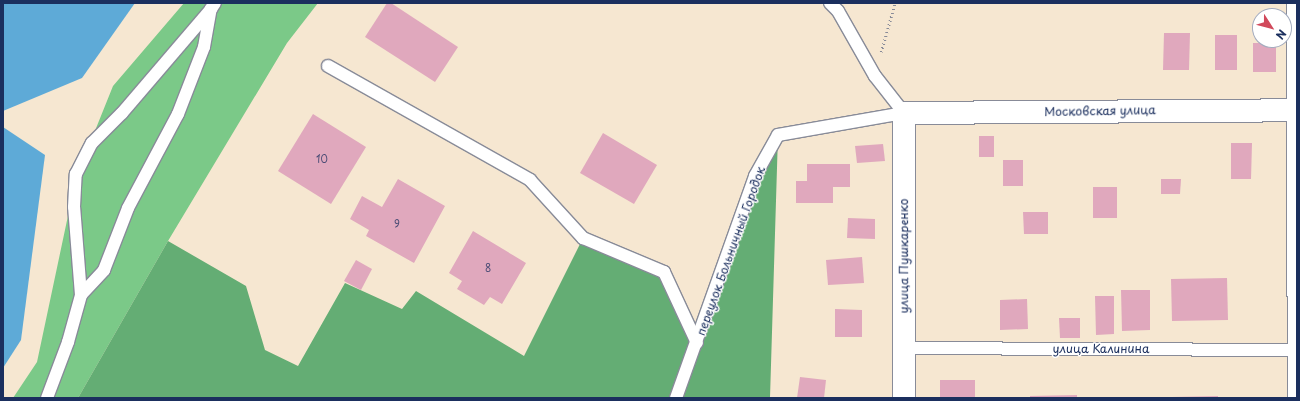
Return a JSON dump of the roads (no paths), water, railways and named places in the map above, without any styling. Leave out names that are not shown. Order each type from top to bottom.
[{"type":"main road","name":"Московская улица","points":[[904,113],[1295,110]]},
{"type":"main road","name":"улица Пушкаренко","points":[[904,113],[904,398]]},
{"type":"lane","points":[[1294,3],[1296,350],[1294,398]]},
{"type":"lane","points":[[81,295],[104,270],[128,208],[178,114],[204,47],[213,6]]},
{"type":"lane","points":[[47,398],[68,342],[81,295],[74,207],[76,174],[92,143],[122,113],[213,6]]},
{"type":"lane","points":[[834,6],[875,76],[904,113]]},
{"type":"lane","points":[[328,66],[530,180],[583,238],[664,272],[697,343]]},
{"type":"lane","name":"переулок Больничный Городок","points":[[676,398],[697,343],[755,176],[778,135],[904,113]]},
{"type":"lane","name":"улица Калинина","points":[[904,348],[1296,350]]},
{"type":"water","points":[[3,3],[135,3],[82,78],[3,111]]},
{"type":"water","points":[[3,127],[45,155],[21,340],[3,368]]}]
